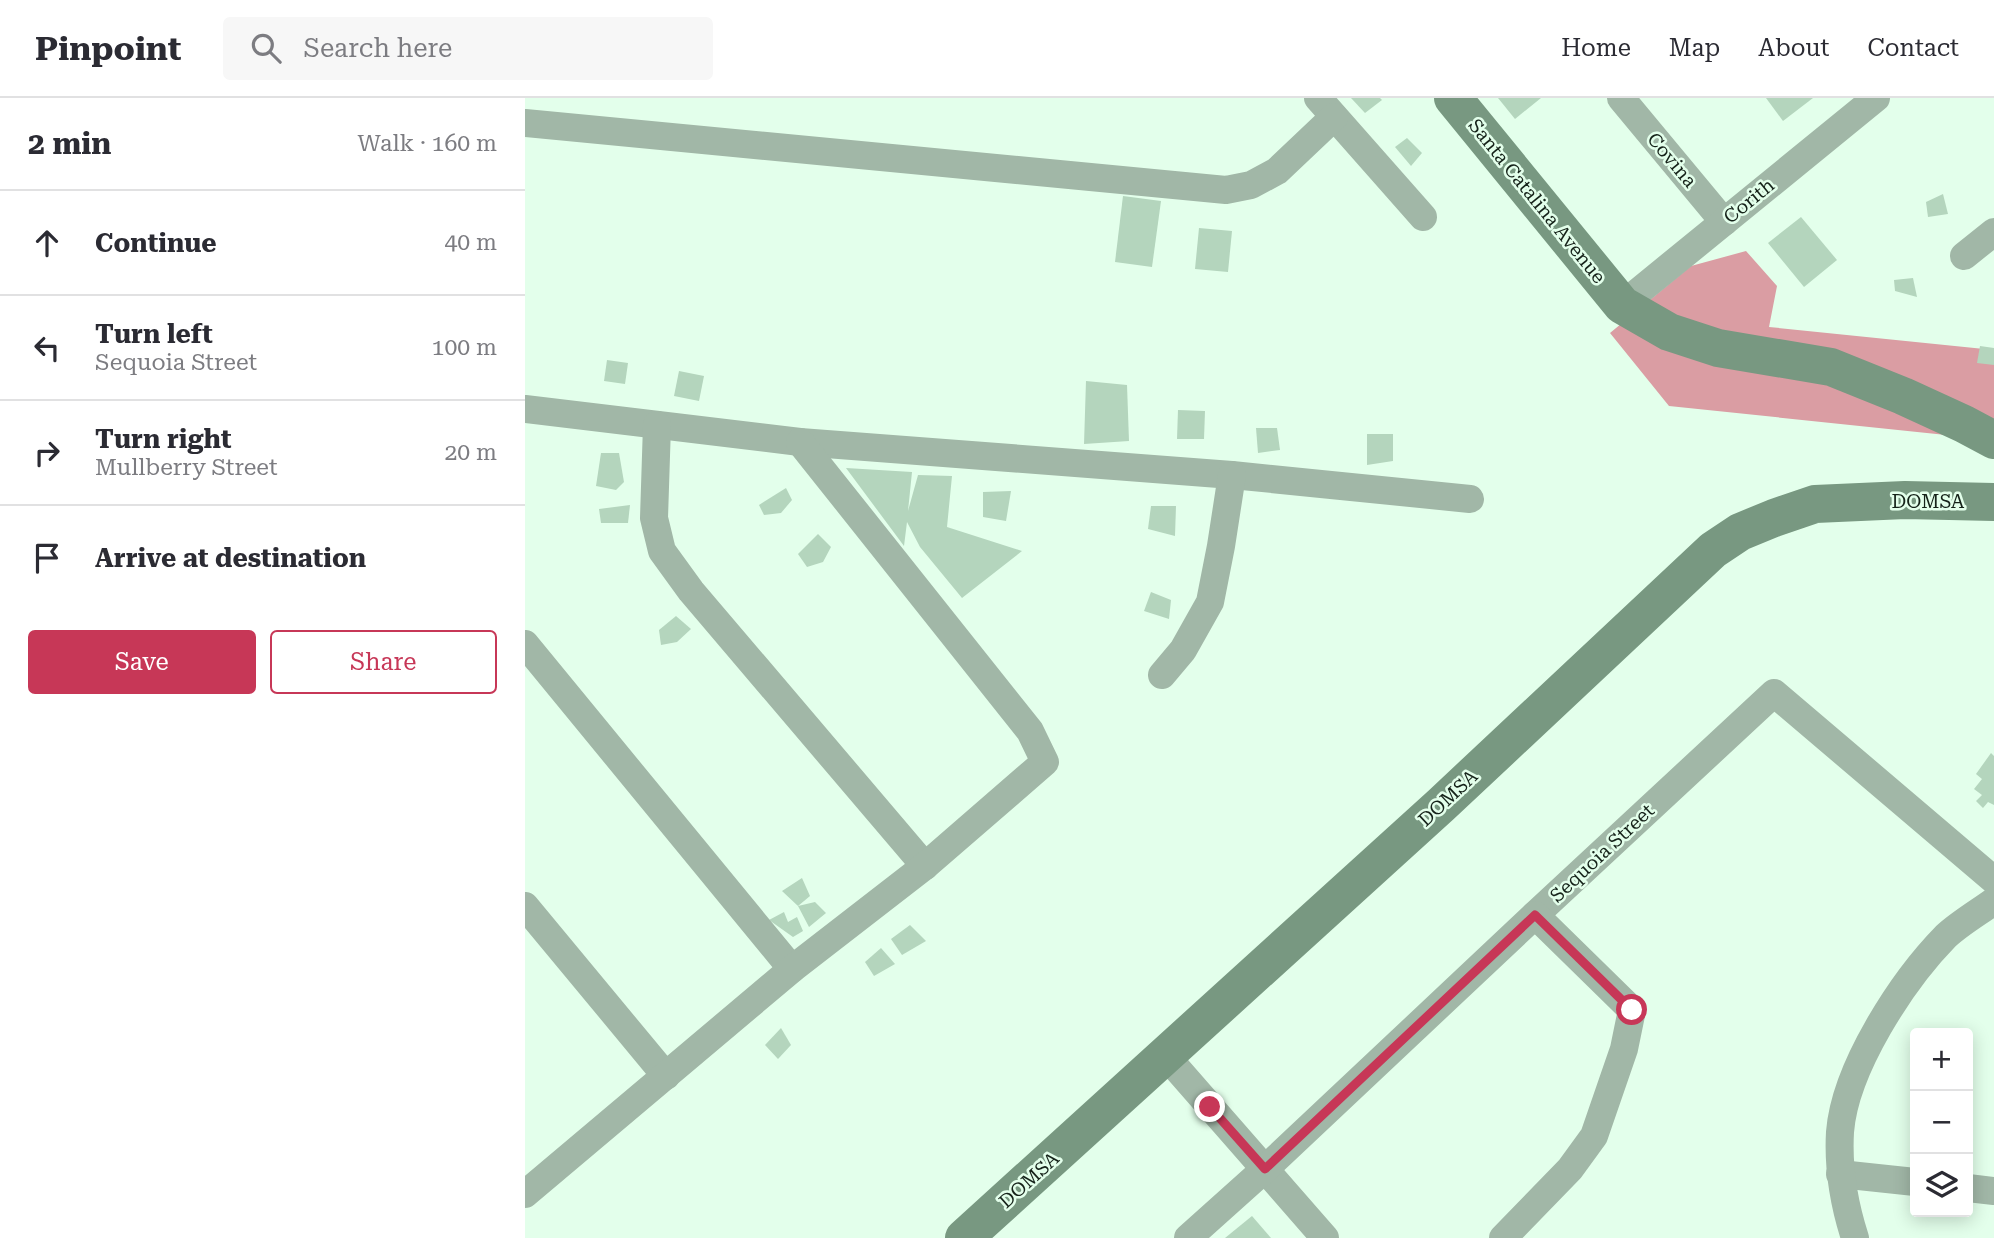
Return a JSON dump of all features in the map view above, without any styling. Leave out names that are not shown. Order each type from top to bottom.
[{"type":"main road","name":"Santa Catalina Avenue","points":[[1453,98],[1622,304],[1669,332],[1718,348],[1831,367],[1964,424],[1993,443]]},
{"type":"main road","name":"DOMSA","points":[[964,1238],[1441,805],[1713,550],[1740,532],[1815,504],[1905,500],[1994,502]]},
{"type":"street","name":"Covina","points":[[1621,98],[1724,222]]},
{"type":"street","name":"Corith","points":[[1622,304],[1873,99]]},
{"type":"street","points":[[525,123],[1226,190],[1251,185],[1277,171],[1326,108],[1423,217]]},
{"type":"street","points":[[1964,256],[1994,232]]},
{"type":"street","points":[[525,409],[800,442],[1232,475],[1471,499]]},
{"type":"street","points":[[657,425],[654,518],[662,551],[691,591],[925,866]]},
{"type":"street","points":[[529,1182],[666,1076],[792,969],[925,866],[1045,762],[1030,731],[800,442]]},
{"type":"street","points":[[1162,675],[1183,650],[1210,602],[1232,475]]},
{"type":"street","points":[[525,644],[792,969]]},
{"type":"street","name":"Sequoia Street","points":[[1188,1238],[1774,693],[1994,880]]},
{"type":"street","points":[[1855,1238],[1840,1174],[1840,1130],[1849,1093],[1872,1038],[1907,983],[1947,935],[1994,901]]},
{"type":"street","points":[[525,906],[666,1076]]},
{"type":"street","points":[[1503,1238],[1570,1169],[1594,1136],[1624,1049],[1632,1010],[1535,915]]},
{"type":"street","points":[[1166,1056],[1325,1238]]},
{"type":"street","points":[[1840,1174],[1910,1181]]},
{"type":"street","points":[[1973,1189],[1994,1191]]},
{"type":"shaded area","points":[[1746,251],[1777,286],[1769,327],[1994,350],[1994,440],[1669,406],[1610,333],[1691,266]]},
{"type":"building","points":[[1351,98],[1380,98],[1382,100],[1365,113]]},
{"type":"building","points":[[1498,98],[1541,98],[1515,119]]},
{"type":"building","points":[[1766,98],[1813,98],[1783,121]]},
{"type":"building","points":[[1407,138],[1422,153],[1411,166],[1395,147]]},
{"type":"building","points":[[1943,194],[1948,214],[1928,217],[1926,202]]},
{"type":"building","points":[[1123,196],[1161,201],[1152,267],[1115,262]]},
{"type":"building","points":[[1801,217],[1837,260],[1804,287],[1768,243]]},
{"type":"building","points":[[1199,228],[1232,231],[1228,272],[1195,269]]},
{"type":"building","points":[[1913,278],[1917,297],[1895,291],[1894,280]]},
{"type":"building","points":[[1980,346],[1994,348],[1994,365],[1977,363]]},
{"type":"building","points":[[607,360],[628,363],[625,384],[604,381]]},
{"type":"building","points":[[679,371],[704,376],[699,401],[674,396]]},
{"type":"building","points":[[1086,381],[1127,385],[1129,441],[1084,444]]},
{"type":"building","points":[[1178,410],[1205,411],[1204,439],[1177,439]]},
{"type":"building","points":[[1256,428],[1277,428],[1280,450],[1258,453]]},
{"type":"building","points":[[1367,434],[1393,434],[1393,461],[1367,465]]},
{"type":"building","points":[[601,453],[619,453],[624,482],[616,490],[596,486]]},
{"type":"building","points":[[846,468],[912,472],[908,511],[918,475],[952,476],[947,527],[1022,551],[962,598],[920,547],[907,522],[904,546]]},
{"type":"building","points":[[786,488],[792,500],[781,513],[764,515],[759,505]]},
{"type":"building","points":[[1011,491],[1006,521],[983,517],[983,492]]},
{"type":"building","points":[[630,505],[628,523],[601,523],[599,509]]},
{"type":"building","points":[[1151,506],[1176,506],[1175,536],[1148,529]]},
{"type":"building","points":[[818,534],[831,547],[823,562],[807,567],[798,554]]},
{"type":"building","points":[[1151,592],[1171,600],[1169,619],[1144,611]]},
{"type":"building","points":[[676,616],[691,629],[677,642],[661,645],[659,630]]},
{"type":"building","points":[[1991,753],[1994,756],[1994,805],[1988,802],[1983,808],[1976,801],[1982,795],[1974,789],[1982,779],[1976,774]]},
{"type":"building","points":[[802,878],[810,896],[798,906],[782,891]]},
{"type":"building","points":[[815,902],[826,913],[809,927],[798,906]]},
{"type":"building","points":[[784,912],[788,922],[797,917],[803,931],[793,937],[769,920]]},
{"type":"building","points":[[910,925],[926,941],[902,955],[891,939]]},
{"type":"building","points":[[881,948],[895,964],[874,976],[865,962]]},
{"type":"building","points":[[781,1028],[791,1045],[778,1059],[765,1045]]},
{"type":"building","points":[[1252,1216],[1271,1238],[1225,1238]]},
{"type":"route","points":[[1210,1107],[1265,1169],[1535,915],[1632,1010]]}]
